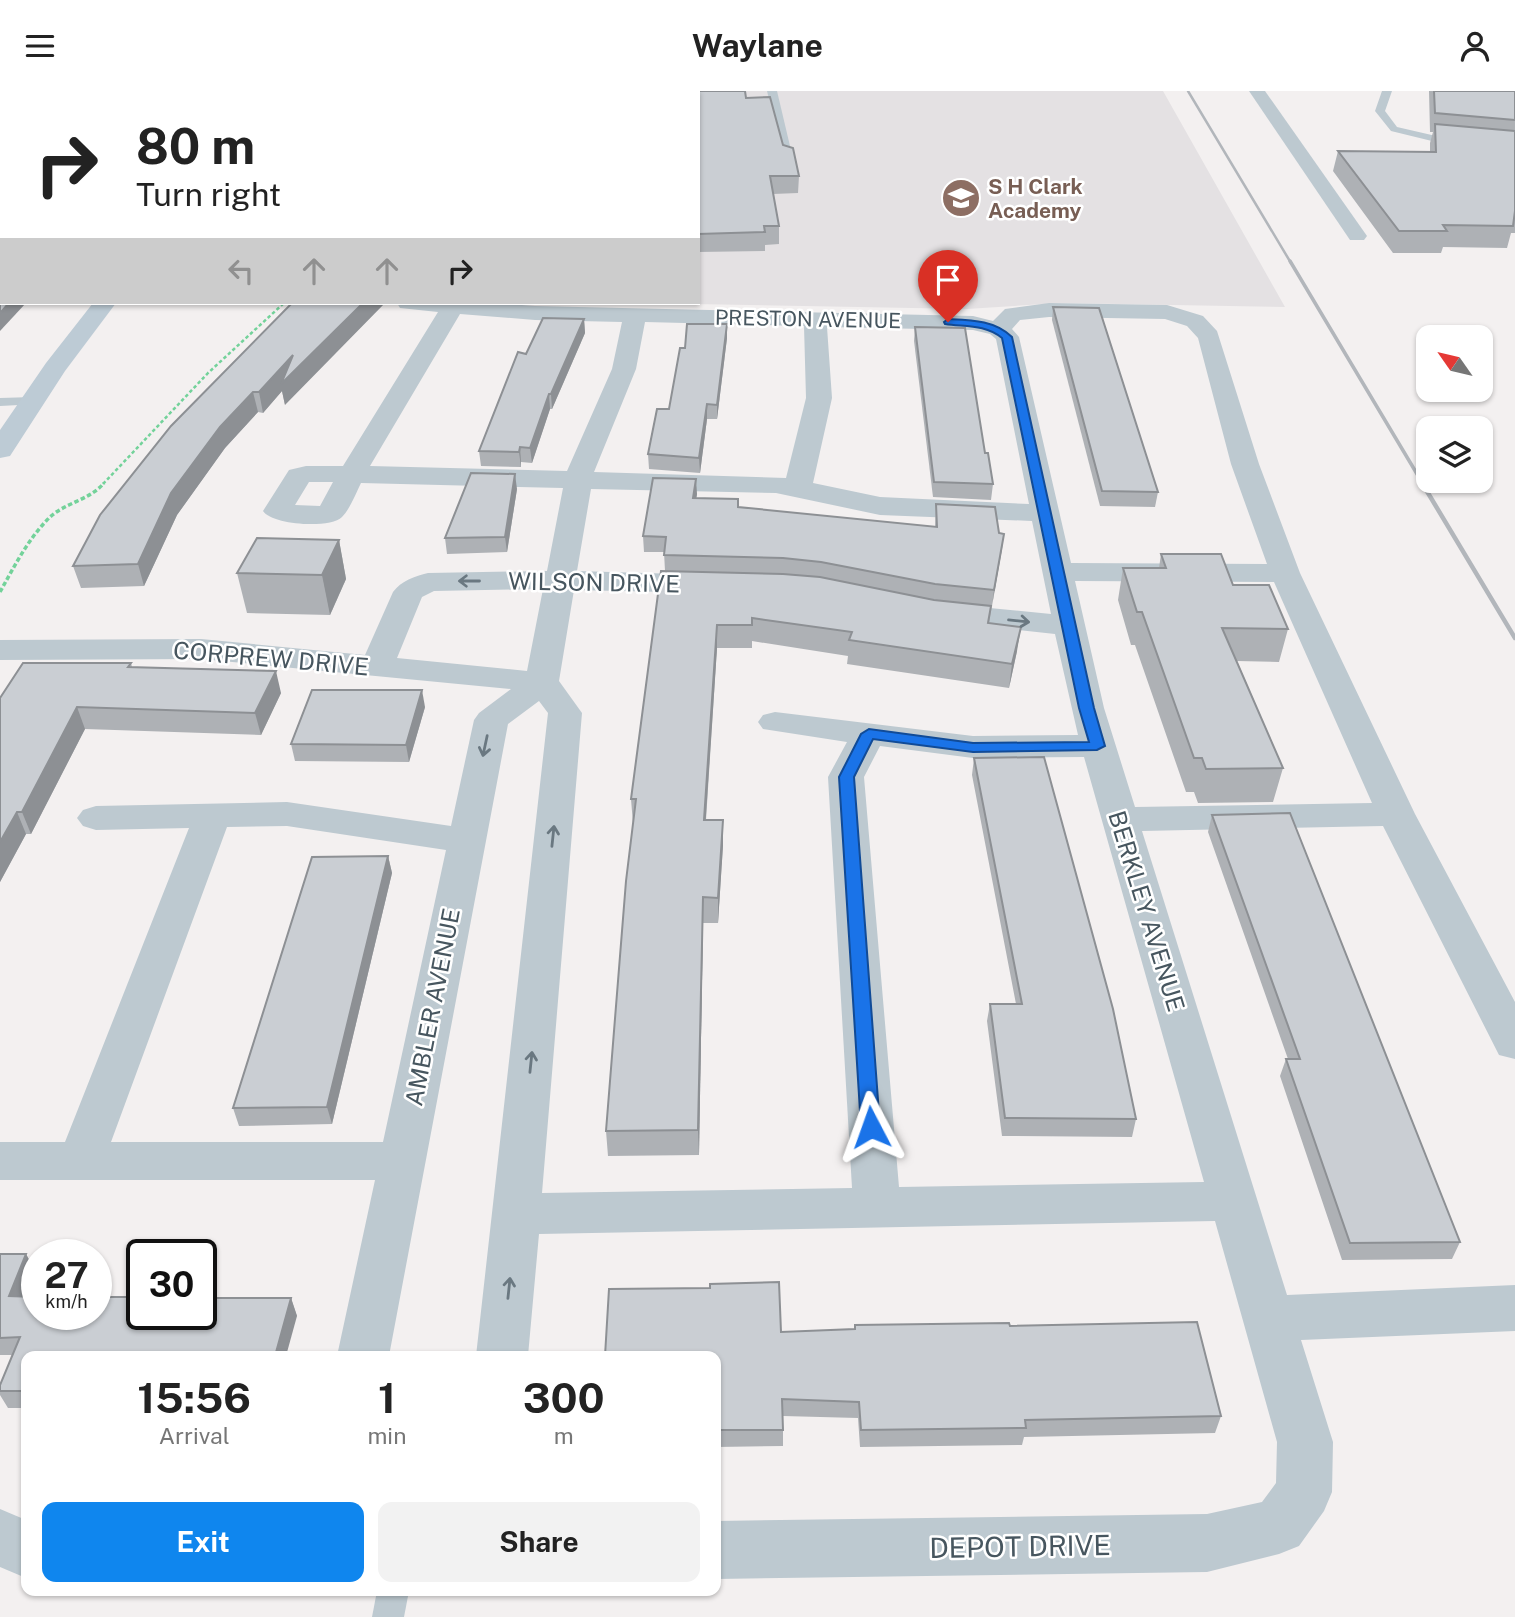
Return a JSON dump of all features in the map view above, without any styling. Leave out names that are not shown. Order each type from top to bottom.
[{"type":"main road","points":[[0,450],[104,305]]},
{"type":"street","points":[[1257,91],[1357,236]]},
{"type":"street","name":"PRESTON AVENUE","points":[[438,305],[535,313],[973,323],[998,329]]},
{"type":"street","points":[[453,306],[352,474],[578,478],[798,487],[857,503],[880,506],[1044,513]]},
{"type":"street","points":[[998,329],[1013,314],[1049,310],[1167,312],[1195,321],[1209,336],[1245,464],[1285,573],[1396,814],[1515,1043]]},
{"type":"street","points":[[502,1351],[565,713],[542,682],[578,478],[582,463],[624,369],[635,316]]},
{"type":"street","points":[[798,487],[819,398],[815,319]]},
{"type":"street","name":"BERKLEY AVENUE","points":[[998,329],[1007,337],[1097,746],[1305,1442],[1304,1492]]},
{"type":"street","points":[[1057,572],[1285,573]]},
{"type":"street","name":"WILSON DRIVE","points":[[377,666],[409,592],[418,585],[438,581],[561,580],[744,584]]},
{"type":"street","points":[[908,607],[1069,626]]},
{"type":"street","name":"CORPREW DRIVE","points":[[0,650],[201,649],[542,682]]},
{"type":"street","name":"AMBLER AVENUE","points":[[364,1351],[491,720],[542,682]]},
{"type":"street","points":[[775,722],[973,747],[1097,746]]},
{"type":"street","points":[[869,734],[846,777],[877,1208]]},
{"type":"street","points":[[96,818],[287,814],[466,841]]},
{"type":"street","points":[[1120,819],[1396,814]]},
{"type":"street","points":[[81,1160],[213,815]]},
{"type":"street","points":[[0,1161],[401,1161]]},
{"type":"street","points":[[516,1214],[1233,1201]]},
{"type":"street","points":[[1268,1319],[1515,1308]]},
{"type":"street","name":"DEPOT DRIVE","points":[[721,1551],[1207,1543],[1279,1526],[1304,1492]]},
{"type":"street","points":[[0,1538],[21,1547]]},
{"type":"lane","points":[[772,91],[790,161]]},
{"type":"lane","points":[[1387,91],[1380,111],[1394,129],[1436,139],[1515,146]]},
{"type":"lane","points":[[0,402],[33,401]]},
{"type":"lane","points":[[388,1617],[392,1596]]},
{"type":"path","points":[[0,592],[21,555],[50,517],[98,490],[208,373],[282,305]]},
{"type":"shaded area","name":"S H Clark Academy","points":[[700,91],[1163,91],[1285,307],[1060,303],[967,309],[700,304]]},
{"type":"building","points":[[700,91],[745,91],[746,98],[770,97],[783,145],[793,148],[799,176],[770,176],[779,226],[764,226],[765,232],[700,234]]},
{"type":"building","points":[[1434,91],[1515,91],[1515,120],[1435,113]]},
{"type":"building","points":[[1435,124],[1515,131],[1513,226],[1443,225],[1447,231],[1399,231],[1338,151],[1436,152]]},
{"type":"building","points":[[290,305],[361,305],[281,384],[293,355],[259,392],[253,392],[220,427],[171,493],[138,564],[73,566],[100,515],[171,426]]},
{"type":"building","points":[[1053,307],[1099,308],[1158,492],[1102,491]]},
{"type":"building","points":[[543,318],[584,319],[549,394],[530,448],[520,447],[519,452],[479,451],[518,352],[526,354]]},
{"type":"building","points":[[687,324],[727,324],[717,405],[707,404],[699,458],[648,454],[657,409],[669,409],[680,348],[685,348]]},
{"type":"building","points":[[915,327],[965,328],[985,453],[988,453],[993,484],[934,482]]},
{"type":"building","points":[[471,473],[515,474],[505,537],[445,538]]},
{"type":"building","points":[[653,478],[696,479],[693,498],[738,499],[738,507],[937,527],[936,504],[995,507],[999,533],[1004,534],[994,590],[935,584],[821,562],[783,558],[664,555],[666,537],[643,536]]},
{"type":"building","points":[[257,538],[339,540],[322,575],[237,573]]},
{"type":"building","points":[[1161,554],[1221,554],[1233,585],[1269,585],[1288,629],[1222,628],[1283,768],[1206,769],[1202,758],[1194,758],[1142,612],[1137,612],[1123,568],[1166,568]]},
{"type":"building","points":[[661,571],[820,577],[934,600],[991,606],[988,623],[1021,627],[1012,664],[849,640],[852,632],[752,618],[752,625],[717,625],[704,820],[723,820],[718,898],[703,897],[698,1130],[606,1131],[626,881],[636,799],[631,799]]},
{"type":"building","points":[[23,663],[131,663],[128,667],[276,671],[255,713],[77,707],[22,812],[17,812],[0,842],[0,698]]},
{"type":"building","points":[[312,690],[422,690],[406,745],[291,744]]},
{"type":"building","points":[[1044,757],[1113,1009],[1136,1119],[1005,1118],[990,1004],[1022,1004],[974,758]]},
{"type":"building","points":[[1290,813],[1460,1242],[1350,1243],[1286,1059],[1300,1059],[1212,815]]},
{"type":"building","points":[[388,856],[327,1107],[233,1108],[312,857]]},
{"type":"building","points":[[0,1254],[21,1254],[21,1266],[9,1296],[21,1296],[21,1330],[112,1330],[112,1297],[126,1297],[126,1330],[217,1330],[217,1298],[291,1298],[276,1351],[21,1351],[21,1391],[0,1391],[20,1337],[0,1338]]},
{"type":"building","points":[[779,1282],[781,1332],[855,1329],[855,1325],[1009,1323],[1010,1326],[1197,1322],[1221,1416],[1025,1420],[1026,1428],[861,1430],[859,1402],[782,1399],[783,1430],[721,1430],[721,1351],[605,1351],[609,1289],[710,1288],[710,1284]]},
{"type":"railway","points":[[1188,91],[1291,263]]},
{"type":"railway","points":[[1290,261],[1416,472]]},
{"type":"railway","points":[[1428,493],[1515,638]]},
{"type":"place","name":"S H Clark Academy","points":[[961,198]]},
{"type":"route","points":[[871,1127],[846,777],[869,734],[973,747],[1097,746],[1007,337],[998,329],[973,323],[948,322]]}]
